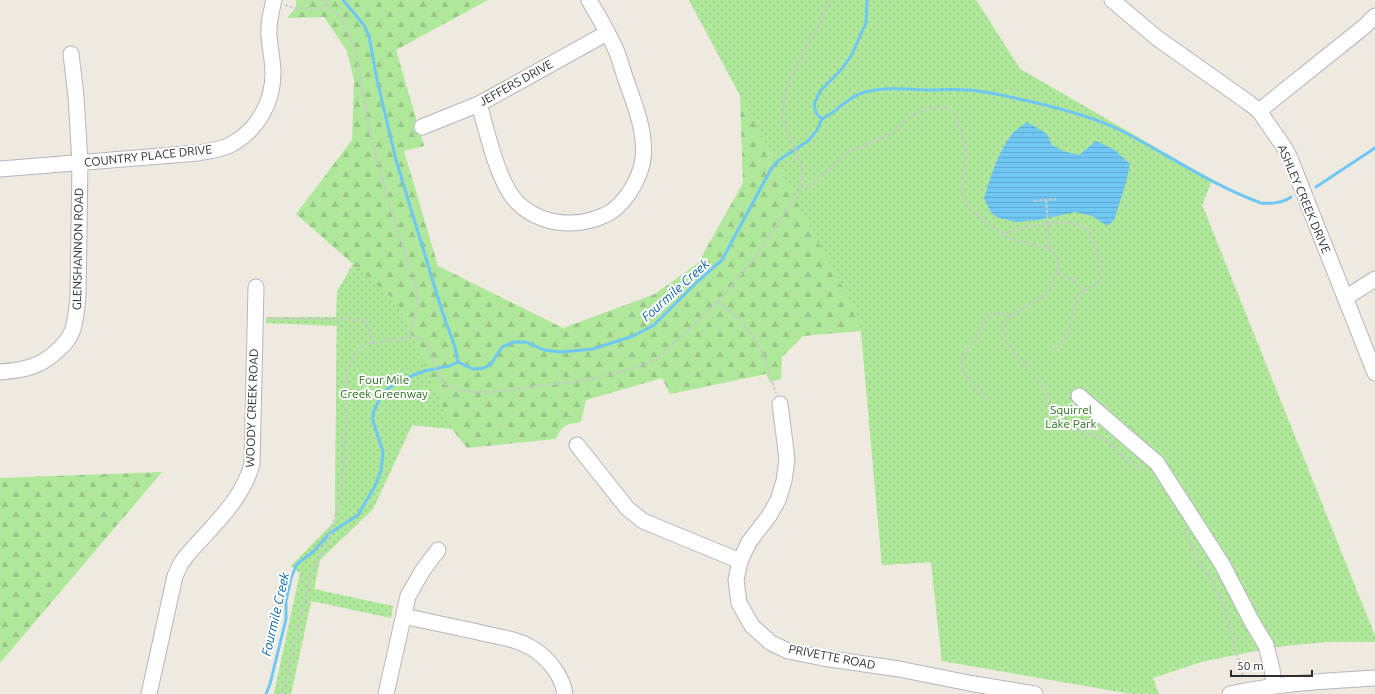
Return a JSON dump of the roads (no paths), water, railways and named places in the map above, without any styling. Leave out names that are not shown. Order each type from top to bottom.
[{"type":"street","name":"COUNTRY PLACE DRIVE","points":[[0,169],[198,153],[216,150],[229,145],[244,136],[254,126],[265,111],[272,88],[273,73],[269,36],[269,18],[274,0]]},
{"type":"street","points":[[479,104],[498,168],[506,187],[516,200],[535,215],[556,222],[570,224],[583,222],[606,215],[618,206],[630,193],[639,176],[643,160],[643,139],[638,116],[615,49],[589,0]]},
{"type":"street","name":"ASHLEY CREEK DRIVE","points":[[1112,0],[1157,38],[1238,94],[1259,111],[1289,156],[1375,373]]},
{"type":"street","points":[[1259,111],[1365,26],[1375,16]]},
{"type":"street","name":"JEFFERS DRIVE","points":[[422,127],[479,104],[606,33]]},
{"type":"street","name":"GLENSHANNON ROAD","points":[[0,372],[30,368],[50,358],[64,344],[73,329],[78,296],[80,163],[76,96],[71,54]]},
{"type":"street","points":[[1345,298],[1375,279]]},
{"type":"street","name":"WOODY CREEK ROAD","points":[[149,694],[175,576],[181,563],[188,554],[234,502],[248,477],[252,464],[256,287]]},
{"type":"street","points":[[1079,396],[1157,464],[1222,564],[1252,622],[1266,645],[1274,685]]},
{"type":"street","name":"PRIVETTE ROAD","points":[[780,404],[787,459],[784,481],[778,500],[769,516],[750,542],[740,561],[736,580],[739,602],[752,626],[771,642],[788,650],[823,658],[899,669],[974,684],[1036,694]]},
{"type":"street","points":[[578,445],[627,508],[643,521],[740,561]]},
{"type":"street","points":[[386,694],[408,596],[413,586],[438,550]]},
{"type":"street","points":[[404,616],[524,644],[534,649],[548,660],[560,679],[565,694]]},
{"type":"street","points":[[1230,694],[1274,685],[1324,687],[1375,678]]},
{"type":"water","points":[[1027,122],[1047,134],[1052,145],[1063,151],[1079,155],[1096,141],[1115,150],[1130,164],[1126,183],[1114,220],[1109,225],[1106,225],[1092,216],[1075,212],[1039,220],[1016,222],[996,217],[990,211],[984,198],[995,164],[1012,134]]},
{"type":"waterway","points":[[343,0],[364,25],[369,36],[377,80],[396,160],[442,311],[455,347],[458,362]]},
{"type":"waterway","name":"Fourmile Creek","points":[[822,119],[816,113],[814,104],[821,90],[842,69],[851,56],[866,23],[867,0]]},
{"type":"waterway","points":[[822,119],[847,101],[861,93],[872,90],[958,90],[987,92],[1057,108],[1106,124],[1136,138],[1223,187],[1261,203],[1276,203],[1291,197]]},
{"type":"waterway","name":"Fourmile Creek","points":[[266,694],[270,684],[286,619],[286,601],[291,578],[297,564],[314,551],[330,533],[358,515],[375,486],[381,471],[383,452],[373,421],[373,413],[381,396],[387,389],[404,379],[424,371],[449,366],[458,362],[473,369],[484,368],[491,364],[502,347],[514,342],[526,342],[544,350],[561,352],[593,349],[633,336],[654,325],[698,281],[722,260],[771,169],[779,160],[808,141],[817,130],[822,119]]},
{"type":"waterway","points":[[1316,187],[1375,148]]},
{"type":"park label","name":"Four Mile Creek Greenway","points":[[384,387]]},
{"type":"park label","name":"Squirrel Lake Park","points":[[1071,417]]}]
